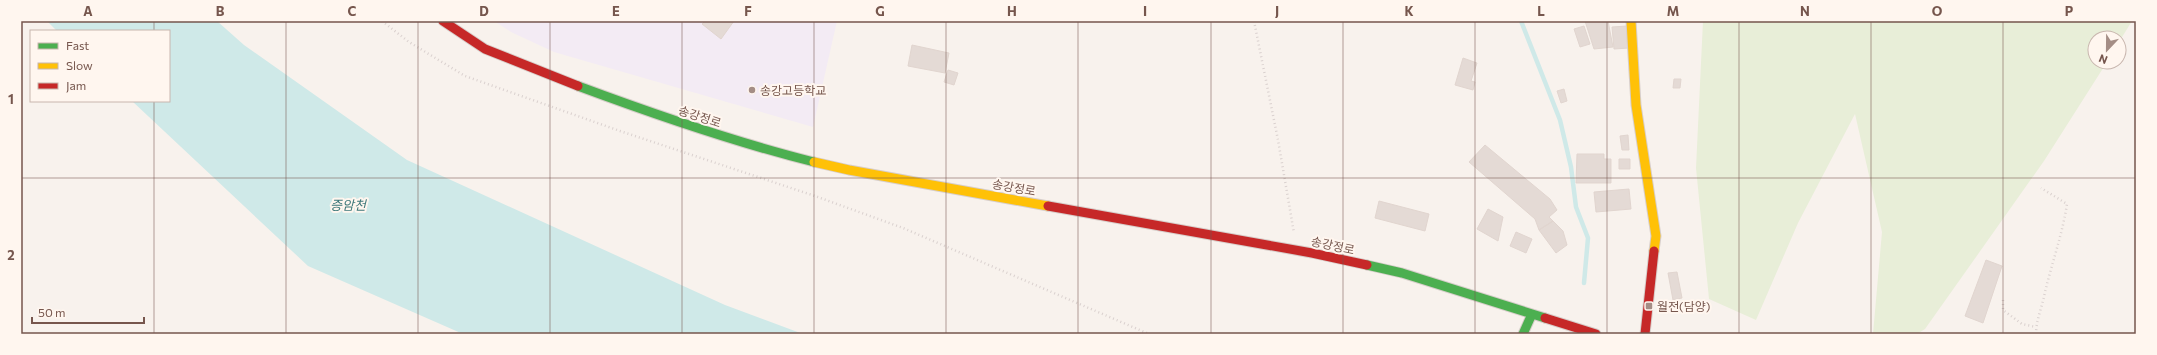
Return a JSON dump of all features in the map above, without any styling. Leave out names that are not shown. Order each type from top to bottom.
[{"type":"main road","name":"송강정로","points":[[443,21],[485,48],[542,73],[646,111],[805,161],[1298,250],[1402,273],[1596,334]]},
{"type":"main road","points":[[1631,21],[1636,105],[1656,236],[1645,334]]},
{"type":"main road","points":[[1523,334],[1532,314]]},
{"type":"path","points":[[382,21],[409,42],[465,76],[620,131],[815,196],[904,228],[1149,334]]},
{"type":"path","points":[[1254,21],[1298,250]]},
{"type":"path","points":[[2036,334],[2036,327],[2064,224],[2067,204],[2041,188]]},
{"type":"path","points":[[2003,300],[2003,310],[2022,324],[2036,327]]},
{"type":"shaded area","name":"송강고등학교","points":[[494,21],[837,21],[813,127],[554,52],[511,32]]},
{"type":"green space","points":[[1703,21],[2132,21],[2126,30],[2087,30],[2087,70],[2102,70],[2044,161],[1925,329],[1917,334],[1873,334],[1882,232],[1855,114],[1798,223],[1756,320],[1709,299],[1696,168]]},
{"type":"water","name":"증암천","points":[[47,21],[217,21],[244,45],[407,160],[725,305],[803,334],[463,334],[308,266],[133,102],[170,102],[170,30],[56,30]]},
{"type":"building","points":[[705,21],[734,21],[721,39],[702,24]]},
{"type":"building","points":[[1585,21],[1608,21],[1613,47],[1594,49]]},
{"type":"building","points":[[1584,26],[1590,44],[1580,47],[1574,29]]},
{"type":"building","points":[[1627,26],[1629,48],[1614,49],[1612,27]]},
{"type":"building","points":[[912,45],[949,53],[945,73],[908,66]]},
{"type":"building","points":[[1463,58],[1477,63],[1471,81],[1475,82],[1473,90],[1455,85]]},
{"type":"building","points":[[948,70],[958,73],[954,85],[944,82]]},
{"type":"building","points":[[1674,79],[1681,79],[1680,88],[1673,88]]},
{"type":"building","points":[[1564,89],[1567,101],[1561,103],[1557,91]]},
{"type":"building","points":[[1628,135],[1629,150],[1622,150],[1620,136]]},
{"type":"building","points":[[1485,145],[1550,199],[1557,210],[1549,217],[1553,221],[1539,230],[1535,219],[1469,162]]},
{"type":"building","points":[[1577,154],[1604,154],[1604,159],[1611,159],[1611,183],[1576,183]]},
{"type":"building","points":[[1619,159],[1630,159],[1630,169],[1619,169]]},
{"type":"building","points":[[1629,189],[1631,209],[1596,212],[1594,192]]},
{"type":"building","points":[[1379,201],[1429,214],[1425,231],[1375,218]]},
{"type":"building","points":[[1488,209],[1503,217],[1498,241],[1477,229]]},
{"type":"building","points":[[1553,221],[1563,231],[1567,245],[1556,253],[1539,230]]},
{"type":"building","points":[[1516,232],[1532,239],[1526,253],[1510,246]]},
{"type":"building","points":[[1986,260],[2002,266],[1983,323],[1965,316]]},
{"type":"building","points":[[1677,272],[1682,298],[1673,300],[1668,273]]},
{"type":"waterway","points":[[1521,21],[1560,120],[1571,167],[1576,207],[1588,238],[1584,283]]},
{"type":"traffic: fast","points":[[578,86],[695,127],[754,146],[814,162]]},
{"type":"traffic: fast","points":[[1367,265],[1402,273],[1545,318]]},
{"type":"traffic: fast","points":[[1523,334],[1532,314]]},
{"type":"traffic: slow","points":[[1631,21],[1636,105],[1656,236],[1654,251]]},
{"type":"traffic: slow","points":[[814,162],[849,170],[1048,206]]},
{"type":"traffic: jam","points":[[443,21],[485,49],[578,86]]},
{"type":"traffic: jam","points":[[1048,206],[1312,253],[1367,265]]},
{"type":"traffic: jam","points":[[1645,334],[1654,251]]},
{"type":"traffic: jam","points":[[1545,318],[1596,334]]},
{"type":"place","name":"송강고등학교","points":[[752,90]]},
{"type":"place","name":"월전(담양)","points":[[1649,306]]}]
